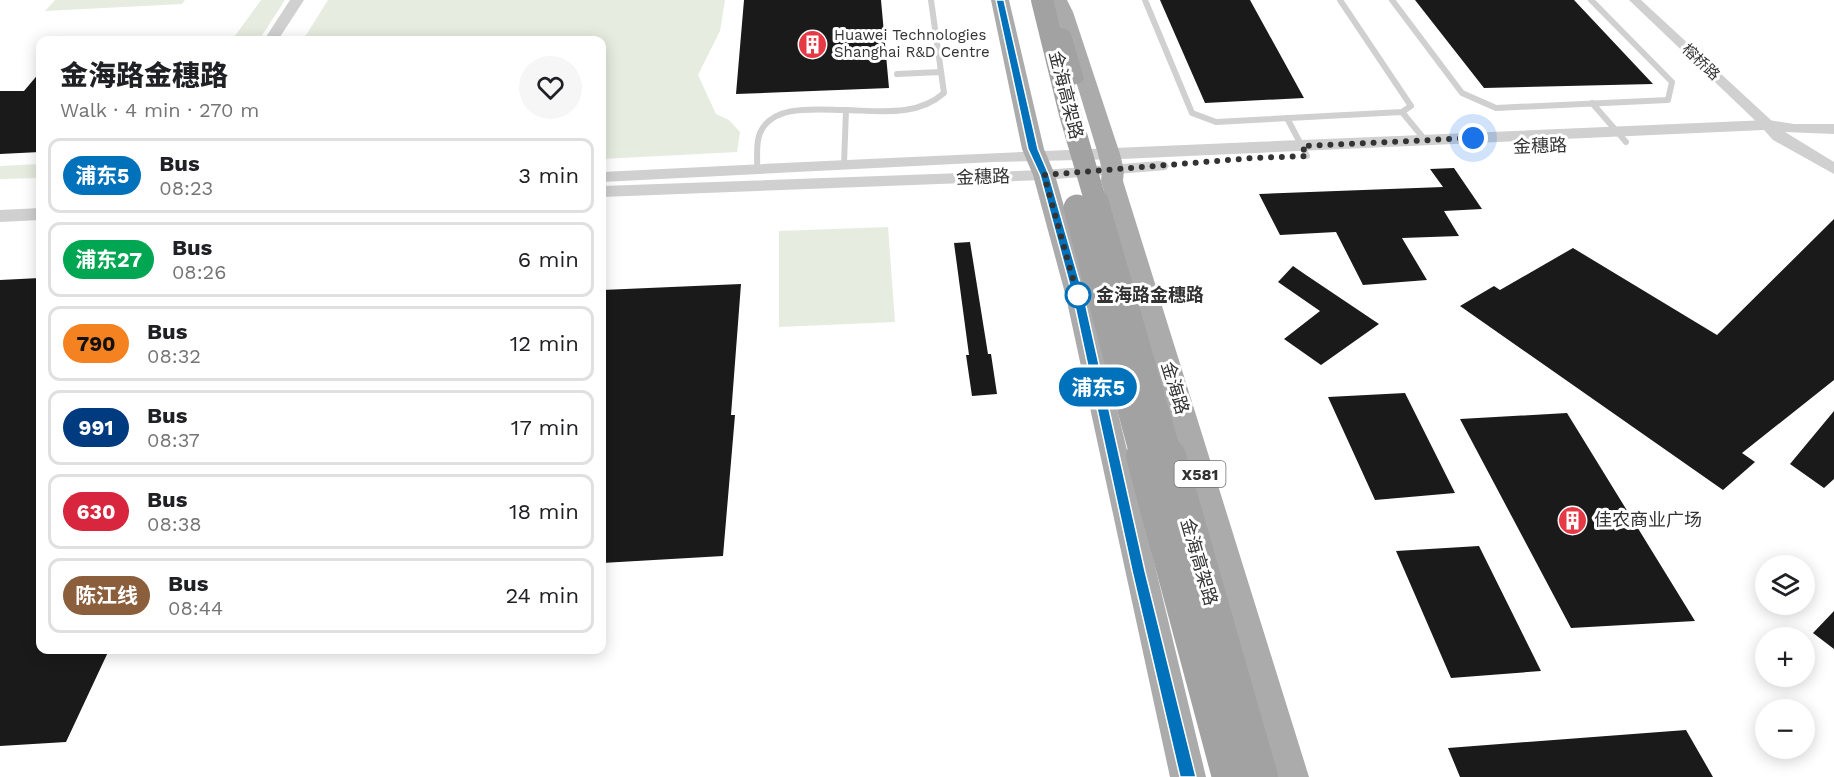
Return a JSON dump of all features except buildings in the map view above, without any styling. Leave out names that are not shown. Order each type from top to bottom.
[{"type":"highway","name":"金海高架路","points":[[1022,0],[1229,777]]},
{"type":"highway","name":"金海高架路","points":[[1042,0],[1070,114],[1261,777]]},
{"type":"highway","points":[[1052,0],[1267,777]]},
{"type":"main road","points":[[1000,0],[1040,166],[1078,297],[1188,777]]},
{"type":"main road","name":"金海路","points":[[1058,0],[1064,12],[1111,162],[1112,181],[1291,777]]},
{"type":"street","points":[[274,36],[297,0]]},
{"type":"street","points":[[286,36],[309,0]]},
{"type":"street","name":"榕桥路","points":[[1635,0],[1780,130]]},
{"type":"street","name":"金穗路","points":[[1304,151],[1834,129]]},
{"type":"street","points":[[1780,130],[1834,154]]},
{"type":"street","points":[[1780,130],[1834,169]]},
{"type":"street","name":"金穗路","points":[[606,192],[1111,162],[1253,158],[1425,140],[1621,137]]},
{"type":"street","name":"金穗路","points":[[606,177],[757,171],[844,164],[1040,166]]},
{"type":"street","points":[[0,201],[36,200]]},
{"type":"street","points":[[0,216],[36,214]]},
{"type":"lane","points":[[757,171],[760,133],[774,117],[786,112],[924,107],[937,102],[944,93],[931,0]]},
{"type":"lane","points":[[1145,0],[1192,113],[1216,122],[1402,112],[1411,106],[1340,0]]},
{"type":"lane","points":[[1392,0],[1462,93],[1496,108],[1668,100],[1672,82],[1591,0]]},
{"type":"lane","points":[[897,74],[941,72]]},
{"type":"lane","points":[[1592,103],[1621,137]]},
{"type":"lane","points":[[844,164],[846,111]]},
{"type":"lane","points":[[1402,112],[1425,140]]},
{"type":"lane","points":[[1287,118],[1304,151]]},
{"type":"shaded area","points":[[55,0],[185,0],[182,4],[45,11]]},
{"type":"shaded area","points":[[261,0],[285,0],[262,36],[235,36]]},
{"type":"shaded area","points":[[328,0],[725,0],[720,31],[698,75],[716,114],[729,120],[740,132],[737,152],[606,159],[606,36],[306,36]]},
{"type":"shaded area","points":[[36,164],[36,178],[0,179],[0,166]]},
{"type":"shaded area","points":[[888,227],[895,322],[779,327],[779,231]]},
{"type":"bus line","name":"浦东5","points":[[1000,0],[1035,157],[1044,175],[1078,297],[1188,777]]},
{"type":"place","name":"Huawei Technologies Shanghai R&D Centre","points":[[813,44]]},
{"type":"place","name":"金海路金穗路","points":[[1078,295]]},
{"type":"place","name":"佳农商业广场","points":[[1573,520]]},
{"type":"route","points":[[1078,295],[1078,297],[1044,175],[1253,158],[1307,156],[1302,146],[1473,138]]}]
